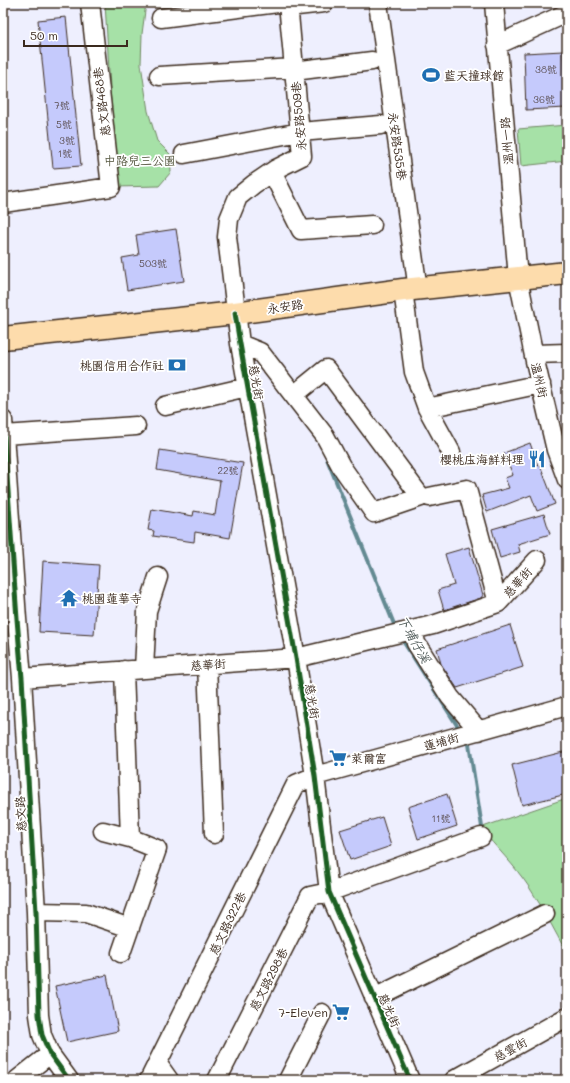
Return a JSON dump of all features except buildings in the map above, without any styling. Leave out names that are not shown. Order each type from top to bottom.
[{"type":"main road","name":"永安路","points":[[3,338],[235,313],[410,290],[567,273]]},
{"type":"street","name":"慈文路468巷","points":[[3,203],[111,187],[90,3]]},
{"type":"street","points":[[160,18],[285,4],[324,3]]},
{"type":"street","name":"永安路535巷","points":[[378,3],[410,290],[414,372],[427,408],[451,452]]},
{"type":"street","name":"溫州一路","points":[[494,3],[518,278]]},
{"type":"street","name":"永安路509巷","points":[[235,313],[227,237],[229,219],[238,198],[254,184],[272,172],[302,156],[294,69],[285,4]]},
{"type":"street","points":[[497,44],[567,13]]},
{"type":"street","points":[[159,76],[294,69],[372,61]]},
{"type":"street","points":[[184,154],[300,132],[381,125]]},
{"type":"street","points":[[272,172],[301,230],[372,225]]},
{"type":"street","name":"溫州街","points":[[518,278],[541,384],[562,448],[567,480]]},
{"type":"street","name":"慈光街","points":[[235,313],[247,388],[296,658],[315,776],[329,892],[410,1080]]},
{"type":"street","points":[[240,344],[260,352],[325,436],[342,466],[374,513],[425,497],[326,369],[294,395]]},
{"type":"street","points":[[534,354],[567,353]]},
{"type":"street","points":[[427,408],[541,384]]},
{"type":"street","points":[[165,406],[247,388]]},
{"type":"street","points":[[4,427],[136,426]]},
{"type":"street","name":"慈文路","points":[[4,427],[10,619],[22,678],[36,912],[39,1015],[42,1035],[50,1054],[69,1080]]},
{"type":"street","name":"慈華街","points":[[425,497],[467,489],[498,602]]},
{"type":"street","name":"慈華街","points":[[22,678],[296,658],[433,625],[498,602],[537,560]]},
{"type":"street","points":[[144,669],[147,611],[158,576]]},
{"type":"street","points":[[403,632],[416,643],[450,697],[469,734]]},
{"type":"street","points":[[207,664],[214,834]]},
{"type":"street","points":[[124,670],[130,838]]},
{"type":"street","name":"蓮埔街","points":[[315,776],[567,706]]},
{"type":"street","name":"慈文路322巷","points":[[149,1080],[296,784],[315,776]]},
{"type":"street","points":[[102,831],[130,838],[157,849],[121,953]]},
{"type":"street","points":[[329,892],[481,836]]},
{"type":"street","name":"慈文路298巷","points":[[218,1080],[310,896],[329,892]]},
{"type":"street","points":[[36,912],[86,913],[130,928]]},
{"type":"street","points":[[374,998],[545,914]]},
{"type":"street","points":[[288,1080],[322,1013]]},
{"type":"street","name":"慈雲街","points":[[454,1080],[567,1017]]},
{"type":"street","points":[[17,1080],[50,1054]]},
{"type":"street","points":[[157,1063],[169,1080]]},
{"type":"green space","name":"中路兒三公園","points":[[105,3],[146,3],[142,34],[141,64],[148,111],[157,141],[170,154],[171,172],[159,186],[116,187]]},
{"type":"green space","points":[[567,125],[567,161],[521,166],[518,129]]},
{"type":"green space","points":[[567,798],[567,954],[544,911],[524,879],[480,828]]},
{"type":"waterway","name":"下埔仔溪","points":[[327,459],[396,629]]},
{"type":"waterway","name":"下埔仔溪","points":[[401,638],[460,730]]},
{"type":"waterway","name":"下埔仔溪","points":[[466,739],[469,744],[482,827]]},
{"type":"cycle path","points":[[235,313],[296,658],[315,776],[329,892],[410,1080]]},
{"type":"cycle path","points":[[3,420],[22,678],[36,912],[39,1015],[42,1035],[50,1054],[69,1080]]},
{"type":"place","name":"藍天撞球館","points":[[431,75]]},
{"type":"place","name":"桃園信用合作社","points":[[177,365]]},
{"type":"place","name":"櫻桃庒海鮮料理","points":[[537,459]]},
{"type":"place","name":"桃園蓮華寺","points":[[69,598]]},
{"type":"place","name":"萊爾富","points":[[338,758]]},
{"type":"place","name":"7-Eleven","points":[[341,1012]]}]
